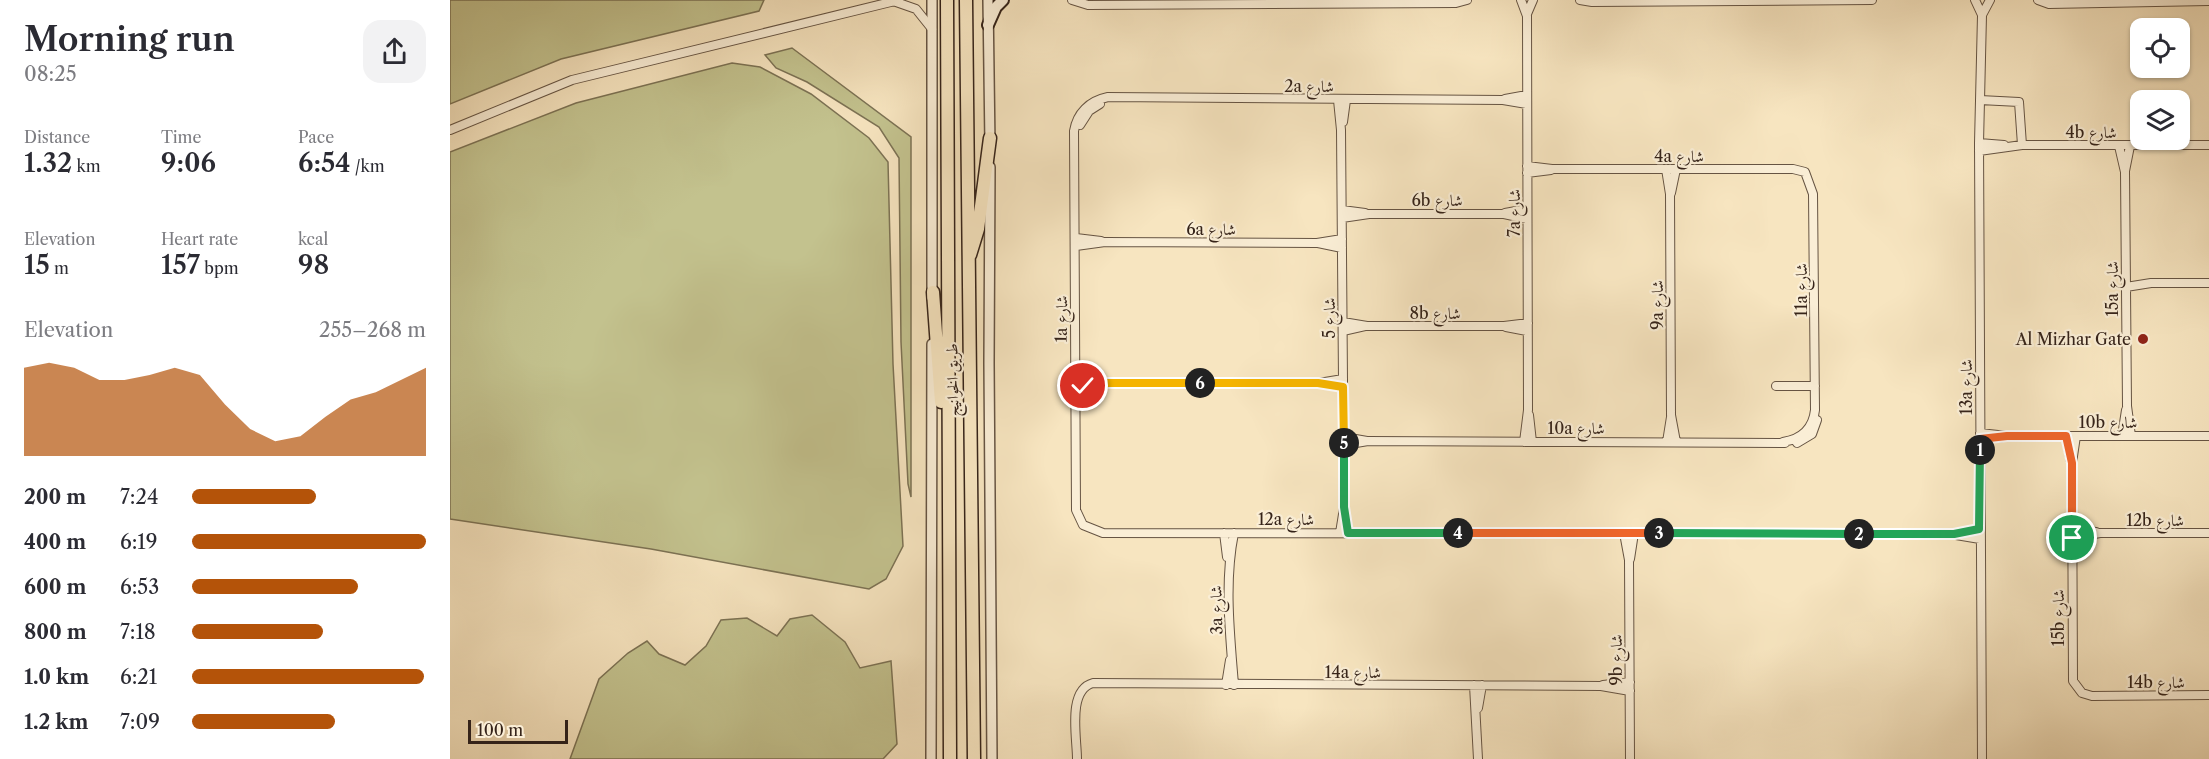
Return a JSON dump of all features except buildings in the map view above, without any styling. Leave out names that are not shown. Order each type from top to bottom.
[{"type":"highway","name":"طريق الخوانيج","points":[[946,0],[950,759]]},
{"type":"highway","name":"طريق الخوانيج","points":[[966,0],[974,759]]},
{"type":"highway","points":[[967,262],[978,229],[990,138]]},
{"type":"highway","points":[[933,292],[948,463]]},
{"type":"main road","points":[[988,25],[996,7],[1003,0]]},
{"type":"street","points":[[931,759],[932,0]]},
{"type":"street","points":[[988,0],[992,759]]},
{"type":"street","points":[[1072,0],[1088,5],[1456,3],[1467,0]]},
{"type":"street","name":"7a شارع","points":[[1521,0],[1527,16],[1528,442]]},
{"type":"street","name":"7a شارع","points":[[1527,16],[1533,0]]},
{"type":"street","points":[[1580,0],[1592,2],[1872,0]]},
{"type":"street","name":"13a شارع","points":[[1975,0],[1982,15],[1979,147],[1979,529],[1982,759]]},
{"type":"street","name":"13a شارع","points":[[1982,15],[1990,0]]},
{"type":"street","points":[[2038,0],[2049,4],[2209,1]]},
{"type":"street","points":[[450,130],[572,80],[897,1],[916,9],[932,30]]},
{"type":"street","name":"2a شارع","points":[[1503,100],[1527,95]]},
{"type":"street","name":"2a شارع","points":[[1084,114],[1095,101],[1115,98],[1503,100],[1527,104]]},
{"type":"street","name":"شارع 5","points":[[1342,100],[1344,533]]},
{"type":"street","points":[[1980,100],[2019,102],[2022,145]]},
{"type":"street","name":"1a شارع","points":[[1084,114],[1075,125],[1074,383],[1076,510],[1079,521],[1088,528]]},
{"type":"street","name":"4b شارع","points":[[2190,145],[2209,145]]},
{"type":"street","name":"15a شارع","points":[[2119,146],[2125,172]]},
{"type":"street","name":"4b شارع","points":[[1979,147],[2130,146]]},
{"type":"street","name":"15a شارع","points":[[2127,436],[2125,172],[2130,146]]},
{"type":"street","name":"9a شارع","points":[[1666,169],[1670,194],[1671,415],[1667,442]]},
{"type":"street","name":"9a شارع","points":[[1670,194],[1676,169]]},
{"type":"street","name":"4a شارع","points":[[1527,170],[1793,169],[1805,172]]},
{"type":"street","name":"11a شارع","points":[[1805,172],[1813,194],[1815,386],[1815,410],[1805,437]]},
{"type":"street","name":"6b شارع","points":[[1342,214],[1504,214],[1527,209]]},
{"type":"street","name":"6b شارع","points":[[1504,214],[1527,219]]},
{"type":"street","name":"6a شارع","points":[[1076,242],[1342,243]]},
{"type":"street","points":[[2126,283],[2209,283]]},
{"type":"street","name":"8b شارع","points":[[1343,326],[1527,327]]},
{"type":"street","points":[[1074,383],[1343,383]]},
{"type":"street","points":[[1776,386],[1815,386]]},
{"type":"street","name":"9a شارع","points":[[1671,415],[1676,442]]},
{"type":"street","name":"10b شارع","points":[[1980,436],[2209,436]]},
{"type":"street","name":"15b شارع","points":[[2066,436],[2072,463]]},
{"type":"street","name":"15b شارع","points":[[2076,436],[2072,463],[2072,666],[2080,688]]},
{"type":"street","name":"10a شارع","points":[[1344,441],[1783,442],[1805,437]]},
{"type":"street","name":"12a شارع","points":[[1088,528],[1102,533],[1954,534],[1980,539]]},
{"type":"street","name":"12a شارع","points":[[1954,534],[1979,529]]},
{"type":"street","name":"12b شارع","points":[[2072,529],[2100,533],[2209,533]]},
{"type":"street","name":"9b شارع","points":[[1624,532],[1629,560],[1630,759]]},
{"type":"street","name":"9b شارع","points":[[1629,560],[1634,532]]},
{"type":"street","name":"3a شارع","points":[[1224,533],[1228,561],[1230,685]]},
{"type":"street","name":"3a شارع","points":[[1228,561],[1234,533]]},
{"type":"street","name":"12b شارع","points":[[2072,538],[2100,533]]},
{"type":"street","name":"14a شارع","points":[[1077,759],[1077,709],[1083,691],[1093,683],[1104,685],[1630,686]]},
{"type":"street","points":[[1478,685],[1478,759]]},
{"type":"street","name":"14b شارع","points":[[2080,688],[2092,696],[2209,695]]},
{"type":"shaded area","points":[[450,0],[764,0],[759,11],[561,59],[450,104]]},
{"type":"shaded area","points":[[792,48],[911,137],[911,497],[908,484],[901,342],[899,158],[879,127],[807,82],[776,68],[765,55]]},
{"type":"shaded area","points":[[732,63],[760,67],[811,94],[869,138],[888,162],[893,364],[903,546],[886,579],[869,589],[651,549],[450,519],[450,152],[576,103]]},
{"type":"shaded area","points":[[812,615],[845,642],[860,668],[891,661],[897,744],[883,759],[570,759],[599,679],[628,653],[647,641],[659,654],[685,665],[706,646],[721,620],[747,618],[777,636],[790,619]]},
{"type":"place","name":"Al Mizhar Gate","points":[[2143,339]]},
{"type":"route","points":[[1083,386],[1108,383],[1318,383],[1343,387],[1344,507],[1348,533],[1954,534],[1979,529],[1980,439],[2007,436],[2066,436],[2072,463],[2072,538]]}]
